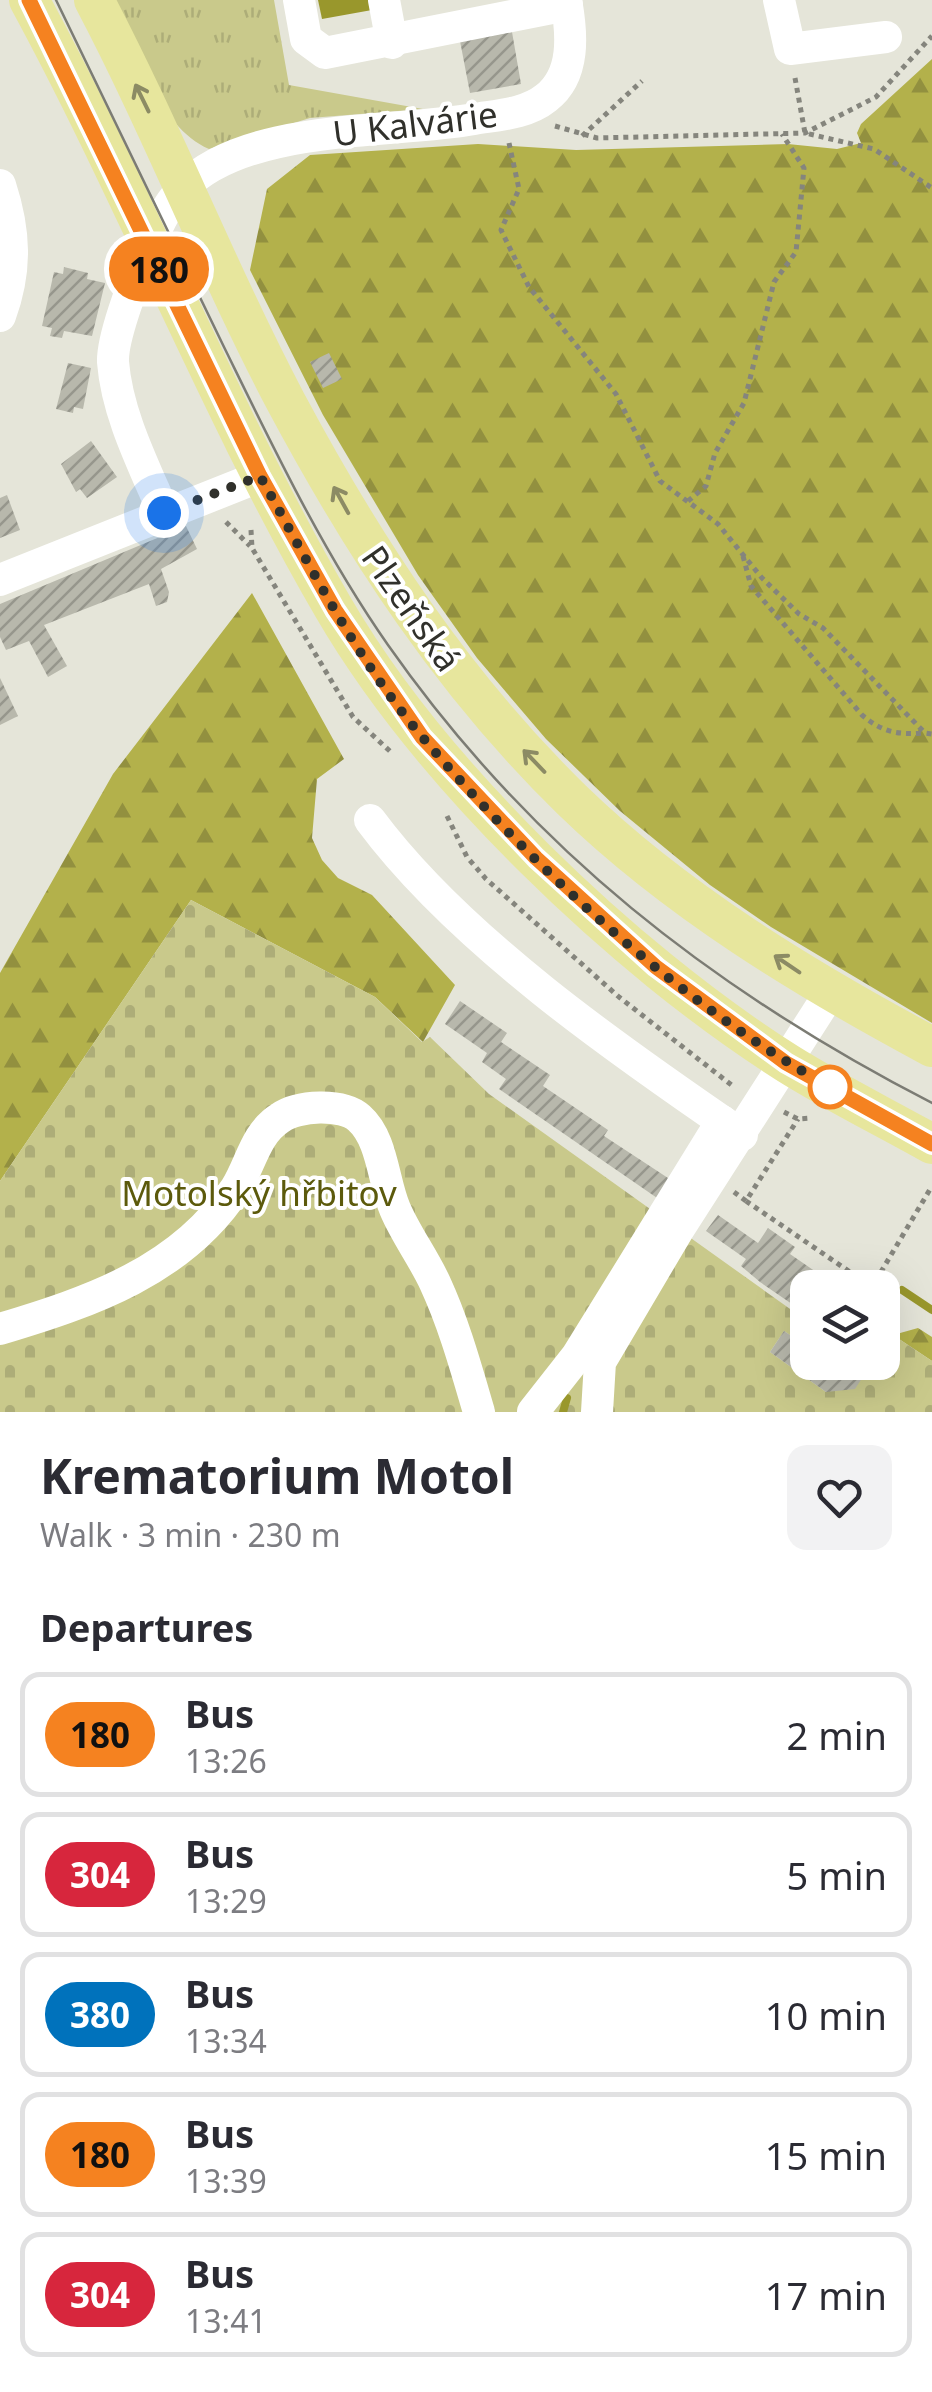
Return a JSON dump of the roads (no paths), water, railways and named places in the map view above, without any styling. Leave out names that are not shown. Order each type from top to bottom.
[{"type":"main road","name":"Plzeňská","points":[[29,0],[260,476],[335,610],[422,737],[536,858],[656,967],[786,1063],[932,1144]]},
{"type":"main road","name":"Plzeňská","points":[[94,0],[285,400],[369,549],[470,690],[575,803],[690,897],[830,993],[932,1047]]},
{"type":"street","points":[[299,0],[306,39],[325,53],[392,43],[566,2]]},
{"type":"street","points":[[384,0],[392,43]]},
{"type":"street","points":[[780,0],[790,48],[886,37]]},
{"type":"street","name":"U Kalvárie","points":[[185,185],[218,164],[328,132],[458,122],[517,122],[549,96],[566,72],[570,51],[566,2]]},
{"type":"street","points":[[0,185],[14,230],[12,269],[0,316]]},
{"type":"street","points":[[164,513],[130,435],[113,360],[149,246],[162,216],[185,185]]},
{"type":"street","points":[[0,580],[260,476]]},
{"type":"street","points":[[370,820],[390,846],[504,958],[732,1128]]},
{"type":"street","points":[[533,1412],[577,1356],[732,1128],[786,1063],[830,993]]},
{"type":"street","points":[[0,1329],[116,1291],[145,1273],[213,1216],[236,1187],[268,1126],[283,1114],[339,1108],[356,1114],[368,1126],[394,1208],[434,1281],[460,1346],[479,1412]]},
{"type":"street","points":[[597,1412],[600,1362],[678,1230],[714,1178],[732,1128]]},
{"type":"street","points":[[575,1412],[577,1356]]},
{"type":"waterway","points":[[902,1290],[932,1310]]},
{"type":"waterway","points":[[563,1412],[567,1398]]},
{"type":"tram line","points":[[56,0],[300,499],[364,610],[443,719],[565,850],[632,908],[701,962],[775,1012],[932,1103]]},
{"type":"park label","name":"Motolský hřbitov","points":[[259,1192]]}]
